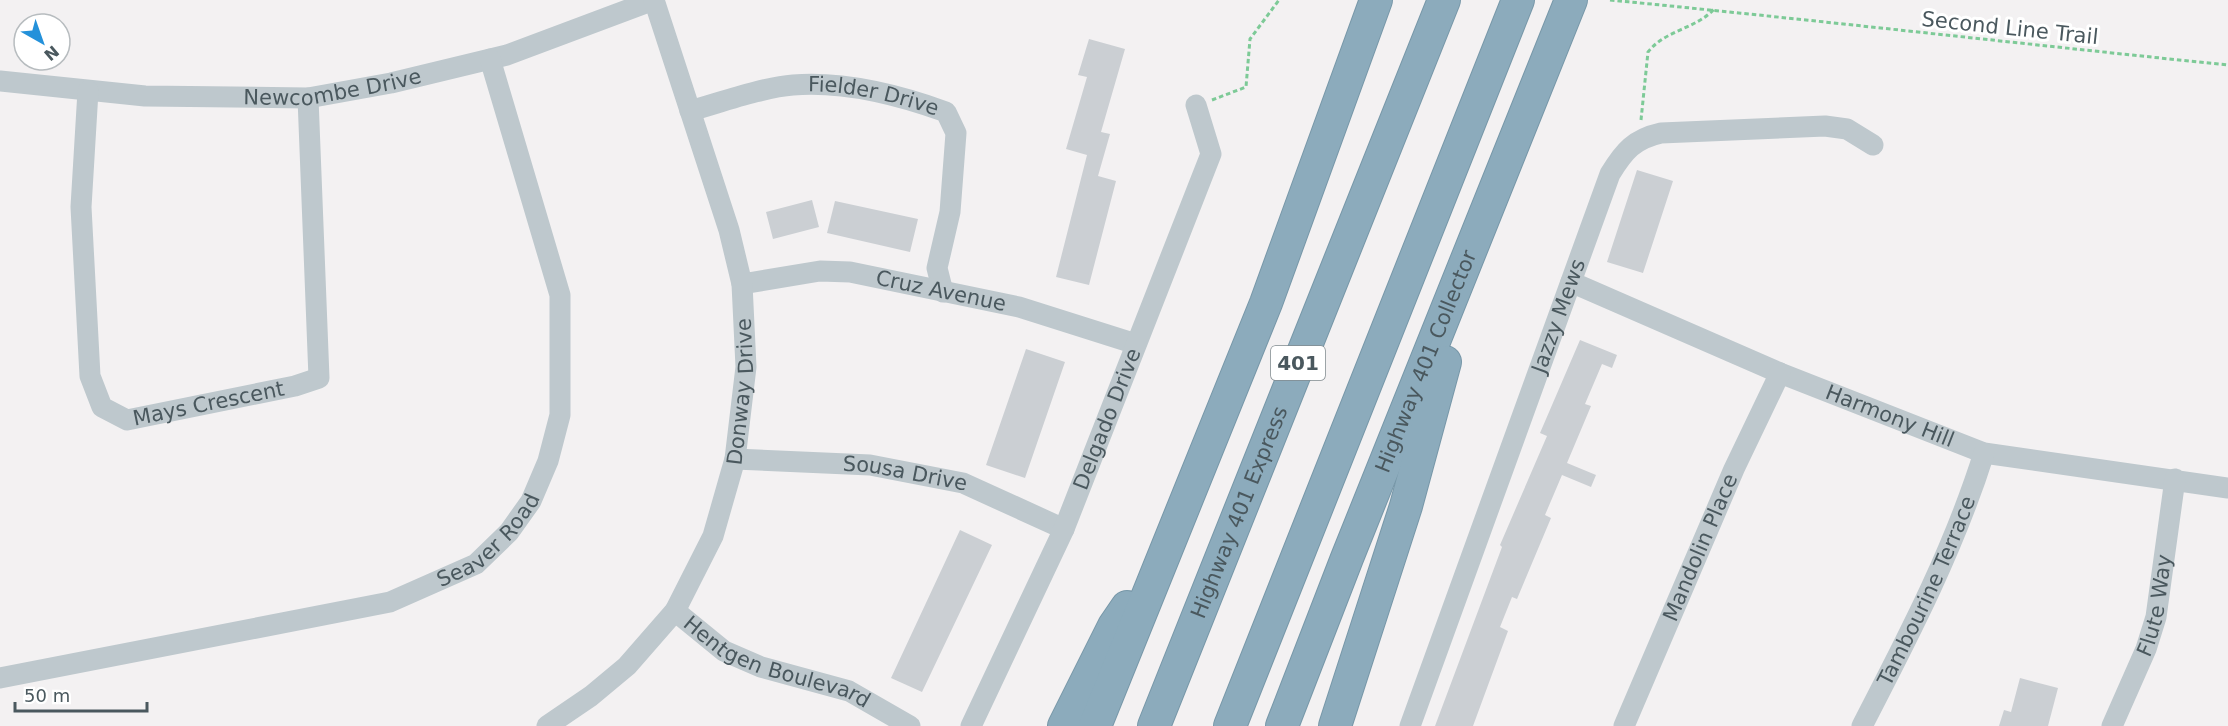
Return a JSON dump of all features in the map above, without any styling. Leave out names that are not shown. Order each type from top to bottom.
[{"type":"highway","name":"401","points":[[1095,726],[1266,303],[1376,0]]},
{"type":"highway","name":"Highway 401 Express","points":[[1154,726],[1211,578],[1444,0]]},
{"type":"highway","points":[[1230,726],[1518,0]]},
{"type":"highway","name":"Highway 401 Collector","points":[[1282,726],[1571,0]]},
{"type":"highway","points":[[1335,726],[1406,506],[1481,230]]},
{"type":"highway","points":[[1064,726],[1114,626],[1168,548]]},
{"type":"street","name":"Newcombe Drive","points":[[0,81],[145,96],[308,98],[391,83],[490,59],[654,0]]},
{"type":"street","name":"Donway Drive","points":[[547,726],[591,696],[627,666],[675,611],[713,536],[735,459],[746,367],[742,284],[729,230],[654,0]]},
{"type":"street","name":"Seaver Road","points":[[0,678],[390,602],[476,564],[509,532],[531,501],[548,461],[560,415],[560,295],[490,59]]},
{"type":"street","name":"Fielder Drive","points":[[690,111],[791,85],[830,85],[912,100],[946,112],[956,133],[950,212],[938,268],[943,292]]},
{"type":"street","name":"Mays Crescent","points":[[88,91],[81,207],[90,376],[102,407],[127,420],[295,386],[319,378],[308,98]]},
{"type":"street","name":"Delgado Drive","points":[[970,726],[1064,529],[1211,154],[1196,105]]},
{"type":"street","points":[[1643,137],[1661,133],[1824,126],[1847,129],[1872,145]]},
{"type":"street","name":"Jazzy Mews","points":[[1410,726],[1610,174],[1630,145],[1643,137]]},
{"type":"street","name":"Cruz Avenue","points":[[742,284],[820,271],[840,272],[1018,307],[1136,344]]},
{"type":"street","name":"Harmony Hill","points":[[1571,282],[1780,372],[1984,453],[2228,488]]},
{"type":"street","name":"Mandolin Place","points":[[1624,726],[1734,469],[1780,372]]},
{"type":"street","name":"Tambourine Terrace","points":[[1862,726],[1923,608],[1966,510],[1984,453]]},
{"type":"street","name":"Sousa Drive","points":[[735,459],[870,465],[963,483],[1064,529]]},
{"type":"street","name":"Flute Way","points":[[2112,726],[2146,649],[2156,617],[2175,479]]},
{"type":"street","name":"Hentgen Boulevard","points":[[675,611],[724,651],[762,667],[849,691],[910,726]]},
{"type":"path","points":[[1196,105],[1246,87],[1250,39],[1279,0]]},
{"type":"path","name":"Second Line Trail","points":[[1610,0],[1715,9],[1898,32],[2062,46],[2228,65]]},
{"type":"path","points":[[1643,137],[1641,121],[1648,52],[1661,39],[1698,24],[1715,9]]},
{"type":"building","points":[[1089,39],[1125,49],[1101,132],[1110,134],[1098,176],[1116,181],[1089,285],[1056,277],[1087,155],[1066,149],[1087,77],[1078,75]]},
{"type":"building","points":[[1637,170],[1673,181],[1643,273],[1607,262]]},
{"type":"building","points":[[812,200],[819,227],[773,239],[766,212]]},
{"type":"building","points":[[835,201],[918,219],[910,252],[827,233]]},
{"type":"building","points":[[1580,340],[1617,355],[1612,368],[1602,364],[1585,404],[1591,406],[1567,463],[1596,475],[1591,487],[1562,475],[1545,515],[1551,518],[1517,599],[1512,597],[1500,627],[1508,631],[1473,726],[1435,726],[1502,547],[1500,545],[1547,436],[1540,433]]},
{"type":"building","points":[[1026,349],[1065,362],[1025,478],[986,465]]},
{"type":"building","points":[[960,530],[992,545],[922,692],[891,678]]},
{"type":"building","points":[[2020,678],[2058,688],[2048,726],[1999,726],[2004,710],[2011,712]]}]
